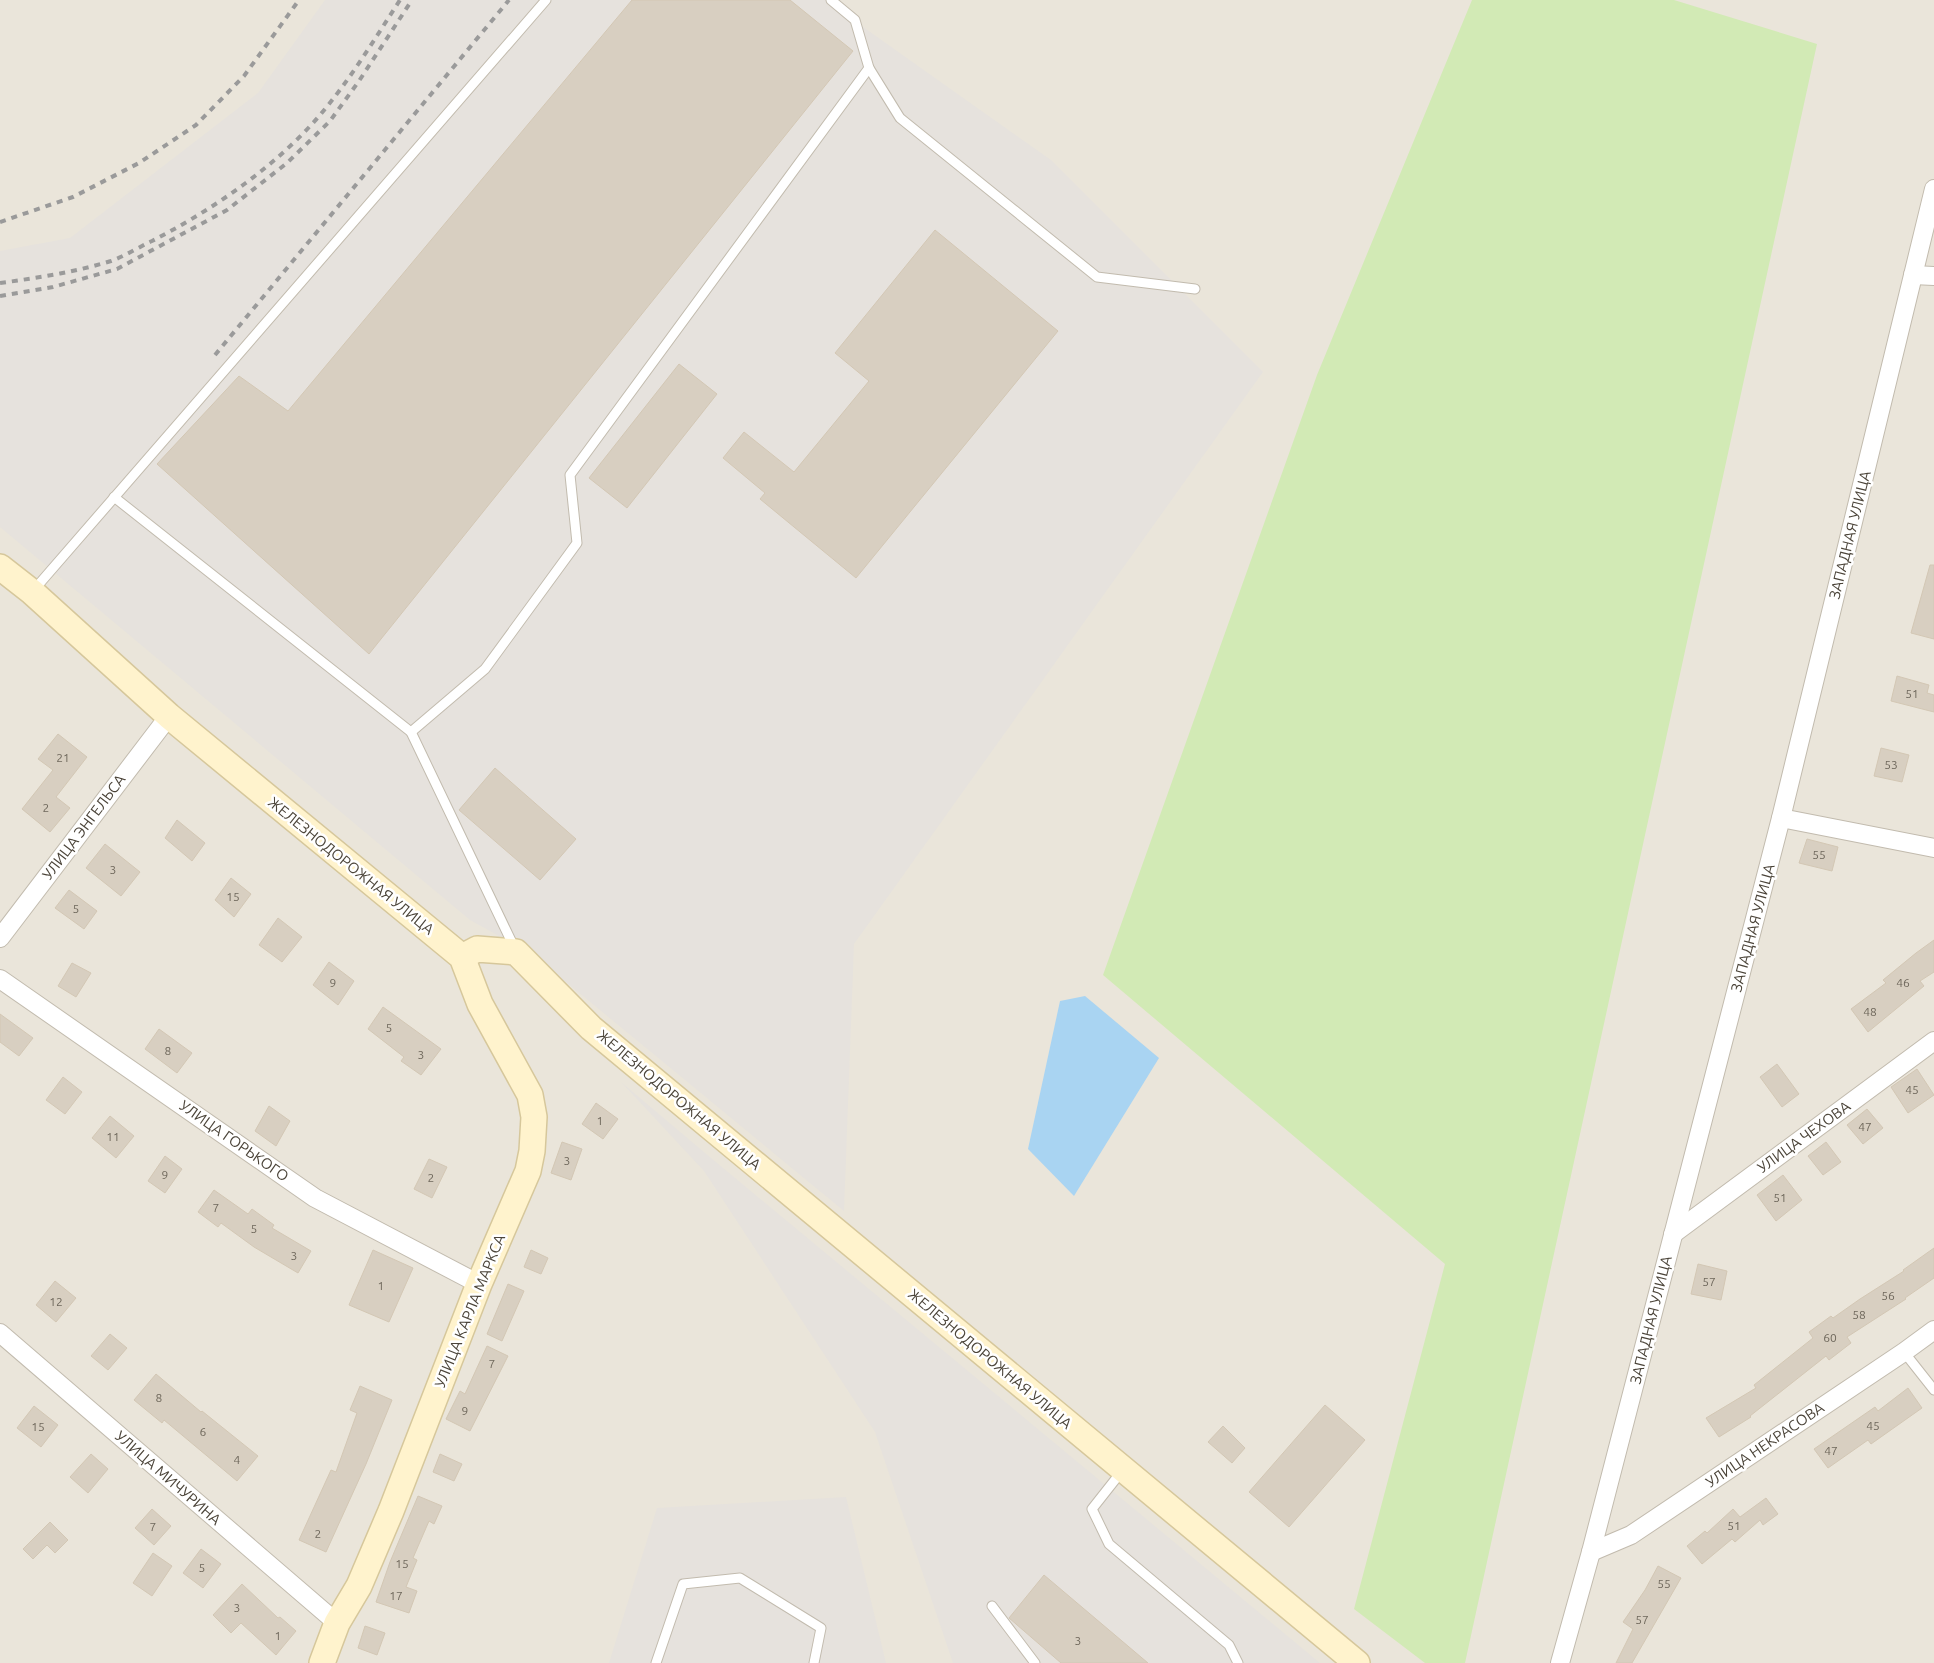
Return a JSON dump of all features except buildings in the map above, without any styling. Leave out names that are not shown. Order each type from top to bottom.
[{"type":"main road","name":"ЖЕЛЕЗНОДОРОЖНАЯ УЛИЦА","points":[[0,567],[32,592],[169,716],[462,957]]},
{"type":"main road","points":[[462,957],[477,949],[516,952]]},
{"type":"main road","name":"ЖЕЛЕЗНОДОРОЖНАЯ УЛИЦА","points":[[516,952],[591,1028],[1357,1663]]},
{"type":"main road","name":"УЛИЦА КАРЛА МАРКСА","points":[[322,1663],[337,1623],[359,1586],[388,1519],[479,1284],[528,1171],[532,1151],[534,1117],[530,1095],[480,1004],[462,957]]},
{"type":"street","name":"ЗАПАДНАЯ УЛИЦА","points":[[1560,1663],[1591,1552],[1782,818],[1934,190]]},
{"type":"street","points":[[1913,275],[1934,276]]},
{"type":"street","name":"УЛИЦА ЭНГЕЛЬСА","points":[[0,938],[169,716]]},
{"type":"street","points":[[1782,818],[1934,848]]},
{"type":"street","name":"УЛИЦА ГОРЬКОГО","points":[[0,979],[315,1198],[479,1284]]},
{"type":"street","name":"УЛИЦА ЧЕХОВА","points":[[1673,1234],[1934,1041]]},
{"type":"street","name":"УЛИЦА НЕКРАСОВА","points":[[1591,1552],[1631,1535],[1934,1330]]},
{"type":"street","name":"УЛИЦА МИЧУРИНА","points":[[0,1332],[337,1623]]},
{"type":"lane","points":[[32,592],[546,0]]},
{"type":"lane","points":[[831,0],[855,20],[869,68],[900,118],[1097,277],[1195,289]]},
{"type":"lane","points":[[411,732],[485,669],[577,543],[570,475],[869,68]]},
{"type":"lane","points":[[114,497],[411,732],[516,952]]},
{"type":"lane","points":[[1904,1352],[1934,1390]]},
{"type":"lane","points":[[1123,1469],[1092,1509],[1109,1544],[1229,1645],[1238,1663]]},
{"type":"lane","points":[[656,1663],[683,1584],[740,1578],[821,1628],[814,1663]]},
{"type":"lane","points":[[992,1606],[1035,1663]]},
{"type":"shaded area","points":[[0,0],[1934,0],[1934,1663],[0,1663]]},
{"type":"shaded area","points":[[325,0],[825,0],[1051,160],[1263,372],[854,944],[844,1211],[532,954],[470,920],[0,527],[0,251],[70,238],[258,93]]},
{"type":"shaded area","points":[[621,1082],[1320,1663],[953,1663],[875,1432],[704,1171]]},
{"type":"shaded area","points":[[846,1497],[886,1663],[609,1663],[657,1508]]},
{"type":"green space","points":[[1472,0],[1674,0],[1817,44],[1465,1663],[1425,1663],[1354,1609],[1445,1264],[1103,975],[1317,375]]},
{"type":"water","points":[[1085,996],[1159,1058],[1074,1196],[1028,1149],[1060,1001]]},
{"type":"railway","points":[[0,222],[73,197],[139,163],[196,125],[244,76],[299,0]]},
{"type":"railway","points":[[0,283],[42,277],[116,259],[199,215],[245,184],[288,148],[325,109],[355,69],[400,0]]},
{"type":"railway","points":[[0,296],[53,287],[117,269],[227,210],[287,163],[330,121],[359,81],[412,0]]},
{"type":"railway","points":[[215,355],[509,0]]}]
